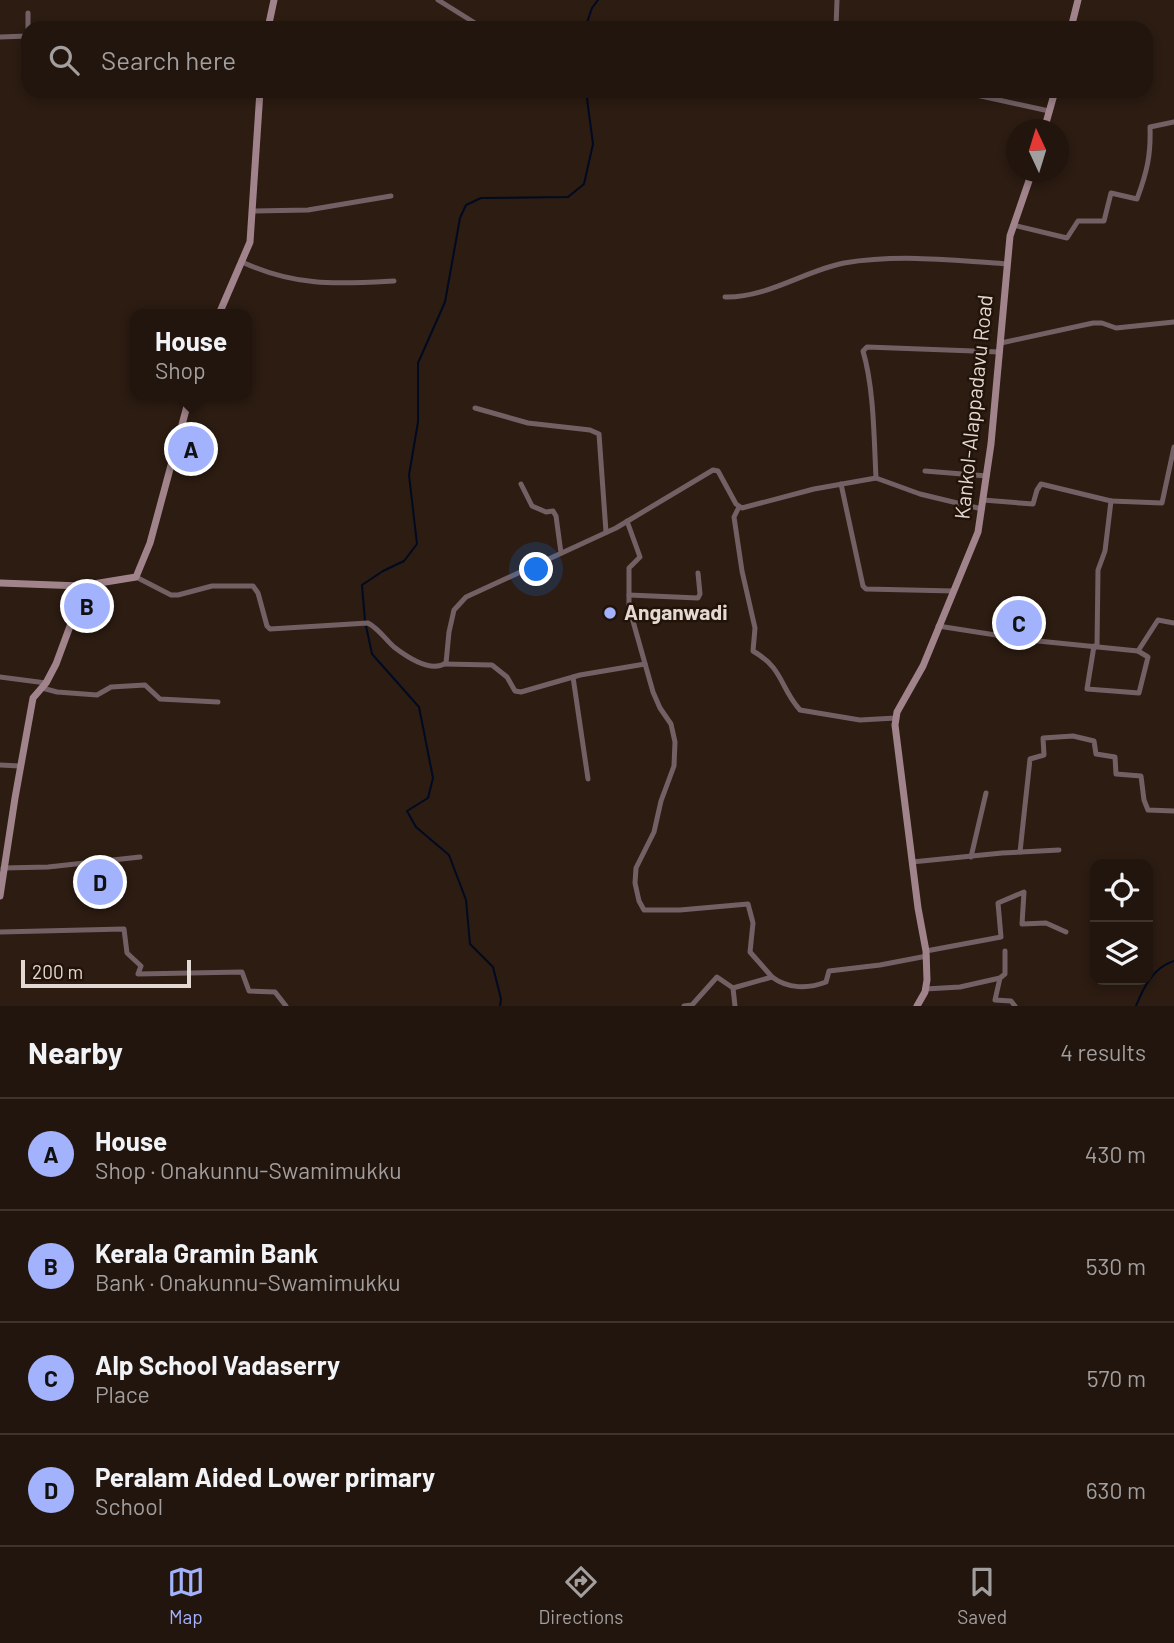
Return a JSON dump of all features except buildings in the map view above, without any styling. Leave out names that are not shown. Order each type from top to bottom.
[{"type":"main road","points":[[270,21],[274,0]]},
{"type":"main road","points":[[1073,21],[1078,0]]},
{"type":"main road","points":[[221,309],[250,242],[260,98]]},
{"type":"main road","points":[[1047,119],[1053,98]]},
{"type":"main road","name":"Kankol-Alappadavu Road","points":[[917,1006],[925,989],[927,953],[918,908],[897,751],[896,718],[923,666],[978,532],[987,476],[1007,264],[1013,225],[1028,182]]},
{"type":"main road","points":[[0,583],[81,586],[136,576],[150,543],[189,400]]},
{"type":"main road","points":[[0,896],[33,698],[44,686],[73,618],[81,586]]},
{"type":"street","points":[[438,0],[472,21]]},
{"type":"street","points":[[836,21],[837,0]]},
{"type":"street","points":[[28,13],[28,21]]},
{"type":"street","points":[[0,37],[21,36]]},
{"type":"street","points":[[990,98],[1049,111]]},
{"type":"street","points":[[1013,225],[1067,238],[1078,221],[1104,222],[1111,193],[1137,198],[1148,172],[1150,127],[1174,122]]},
{"type":"street","points":[[253,211],[308,210],[391,196]]},
{"type":"street","points":[[725,297],[752,295],[844,264],[903,258],[1007,264]]},
{"type":"street","points":[[242,262],[266,273],[321,284],[394,281]]},
{"type":"street","points":[[1001,343],[1093,323],[1116,328],[1174,323]]},
{"type":"street","points":[[876,478],[872,415],[863,351],[867,347],[1000,352]]},
{"type":"street","points":[[475,408],[528,423],[590,430],[599,434],[606,532]]},
{"type":"street","points":[[983,500],[1033,504],[1041,484],[1111,501],[1162,503],[1174,447]]},
{"type":"street","points":[[444,664],[448,654],[454,610],[466,597],[606,532],[713,470],[718,471],[740,507]]},
{"type":"street","points":[[925,471],[987,476]]},
{"type":"street","points":[[896,718],[860,720],[800,710],[774,666],[764,656],[753,651],[755,628],[742,571],[734,517],[740,507],[876,478],[919,494],[982,509]]},
{"type":"street","points":[[521,484],[532,506],[546,512],[553,511],[556,516],[561,553]]},
{"type":"street","points":[[841,484],[863,586],[866,589],[954,591]]},
{"type":"street","points":[[938,626],[1028,640],[1095,646],[1138,651],[1148,657],[1139,693],[1087,689],[1095,646],[1098,570],[1105,551],[1111,501]]},
{"type":"street","points":[[627,521],[640,557],[629,568],[629,607],[645,664],[660,708],[671,724],[675,742],[674,766],[661,801],[654,832],[636,868],[635,883],[644,910],[748,904],[753,923],[751,953],[772,977],[783,985],[818,985],[826,982],[829,971],[880,965],[1001,937],[998,903],[1024,892],[1021,924],[1046,923],[1066,932]]},
{"type":"street","points":[[629,595],[698,598],[698,573]]},
{"type":"street","points":[[136,576],[171,595],[212,586],[253,586],[258,593],[267,626],[275,630],[365,624],[379,630],[395,647],[424,665],[492,665],[507,677],[514,691],[520,692],[573,677],[645,664]]},
{"type":"street","points":[[1138,651],[1157,620],[1174,623]]},
{"type":"street","points":[[0,677],[44,686],[57,692],[97,695],[111,687],[145,685],[160,699],[218,702]]},
{"type":"street","points":[[573,677],[588,779]]},
{"type":"street","points":[[1020,852],[1030,759],[1044,755],[1043,738],[1073,736],[1094,741],[1096,754],[1115,757],[1116,774],[1141,776],[1148,810],[1174,811]]},
{"type":"street","points":[[0,765],[20,766]]},
{"type":"street","points":[[971,857],[986,793]]},
{"type":"street","points":[[912,862],[1059,850]]},
{"type":"street","points":[[3,868],[48,867],[140,856]]},
{"type":"street","points":[[0,932],[124,929],[127,953],[141,966],[138,974],[242,972],[249,991],[275,992],[286,1006]]},
{"type":"street","points":[[925,989],[960,987],[1000,978],[1005,974],[1005,951]]},
{"type":"street","points":[[684,1006],[692,1006],[717,977],[733,989],[735,1006]]},
{"type":"street","points":[[733,989],[772,977]]},
{"type":"street","points":[[1000,978],[995,1000],[1011,1001],[1015,1006]]},
{"type":"waterway","points":[[587,21],[598,0]]},
{"type":"waterway","points":[[365,621],[362,585],[404,561],[417,544],[409,475],[418,422],[418,363],[445,302],[460,218],[466,205],[481,198],[568,197],[584,184],[593,144],[587,98]]},
{"type":"waterway","points":[[366,626],[372,654],[419,707],[433,778],[428,798],[407,811],[416,827],[449,855],[466,900],[470,944],[493,967],[501,999],[500,1006]]},
{"type":"waterway","points":[[1136,1006],[1150,979],[1160,968],[1174,961]]},
{"type":"place","name":"House","points":[[191,449]]},
{"type":"place","name":"Kerala Gramin Bank","points":[[87,606]]},
{"type":"place","name":"Anganwadi","points":[[610,613]]},
{"type":"place","name":"Alp School Vadaserry","points":[[1019,623]]},
{"type":"place","name":"Peralam Aided Lower primary","points":[[100,882]]}]
